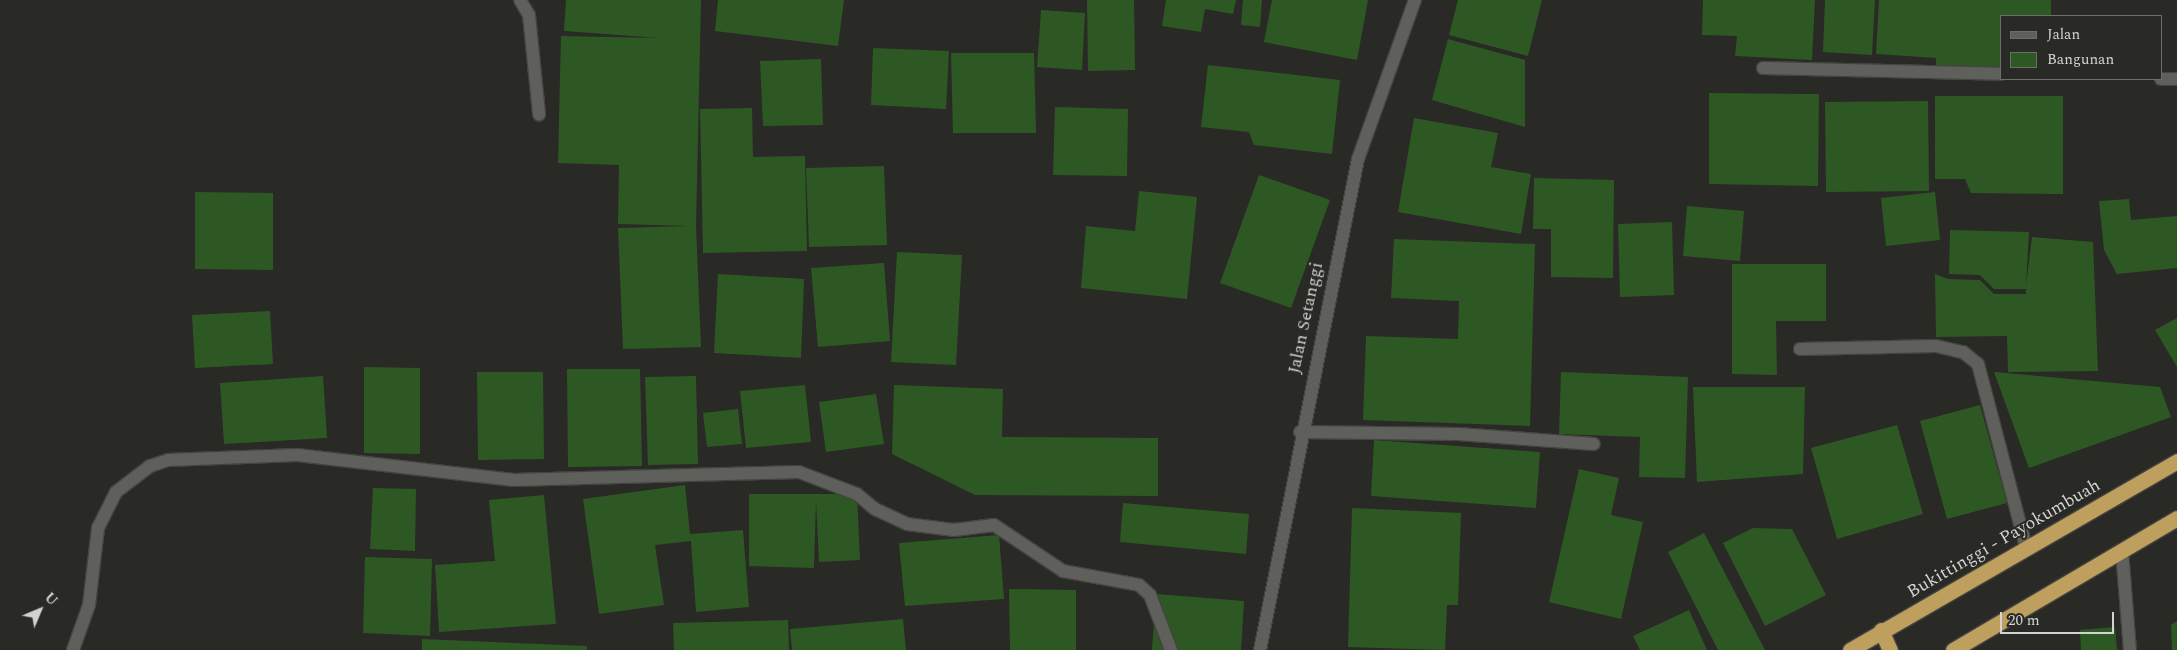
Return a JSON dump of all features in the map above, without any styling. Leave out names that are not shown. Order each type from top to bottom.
[{"type":"highway","name":"Bukittinggi - Payokumbuah","points":[[1850,650],[2177,461]]},
{"type":"highway","points":[[1953,650],[2177,518]]},
{"type":"highway","points":[[1882,630],[1890,650]]},
{"type":"street","points":[[520,0],[529,15],[540,114]]},
{"type":"street","name":"Jalan Setanggi","points":[[1260,650],[1300,432],[1358,159],[1415,0]]},
{"type":"street","points":[[1763,68],[2000,74]]},
{"type":"street","points":[[2162,78],[2177,79]]},
{"type":"street","points":[[1800,349],[1936,346],[1963,352],[1978,364],[2026,547]]},
{"type":"street","points":[[1300,432],[1458,434],[1594,444]]},
{"type":"street","points":[[73,650],[88,605],[98,528],[116,492],[150,466],[168,460],[297,456],[514,480],[799,472],[857,494],[875,510],[907,524],[954,530],[994,525],[1063,571],[1138,585],[1153,602],[1171,650]]},
{"type":"street","points":[[2122,551],[2130,650]]},
{"type":"building","points":[[566,0],[701,0],[696,226],[701,347],[623,349],[618,228],[688,226],[618,224],[619,165],[558,163],[561,36],[659,38],[564,31]]},
{"type":"building","points":[[718,0],[844,0],[838,46],[715,31]]},
{"type":"building","points":[[1087,0],[1134,0],[1135,70],[1088,71]]},
{"type":"building","points":[[1166,0],[1236,0],[1233,14],[1205,9],[1201,32],[1162,26]]},
{"type":"building","points":[[1243,0],[1262,0],[1260,27],[1241,25]]},
{"type":"building","points":[[1272,0],[1368,0],[1357,60],[1264,42]]},
{"type":"building","points":[[1458,0],[1542,0],[1528,56],[1449,35]]},
{"type":"building","points":[[1703,0],[1815,0],[1812,60],[1735,56],[1737,36],[1702,35]]},
{"type":"building","points":[[1825,0],[1875,0],[1872,55],[1823,52]]},
{"type":"building","points":[[1879,0],[2051,0],[2051,15],[2000,15],[2000,73],[1936,72],[1936,58],[1876,54]]},
{"type":"building","points":[[1041,10],[1085,13],[1082,70],[1037,67]]},
{"type":"building","points":[[1448,39],[1525,60],[1525,127],[1432,100]]},
{"type":"building","points":[[873,48],[949,51],[946,109],[871,105]]},
{"type":"building","points":[[951,53],[1034,53],[1036,133],[953,133]]},
{"type":"building","points":[[821,59],[823,125],[763,126],[760,61]]},
{"type":"building","points":[[1208,65],[1340,80],[1332,154],[1254,145],[1249,132],[1201,127]]},
{"type":"building","points":[[1709,93],[1819,94],[1818,186],[1709,184]]},
{"type":"building","points":[[1935,96],[2063,96],[2063,194],[1971,193],[1965,179],[1935,179]]},
{"type":"building","points":[[1928,101],[1929,191],[1826,192],[1825,102]]},
{"type":"building","points":[[1055,107],[1128,109],[1127,176],[1053,175]]},
{"type":"building","points":[[752,108],[753,157],[805,156],[807,251],[703,253],[700,109]]},
{"type":"building","points":[[1414,118],[1498,133],[1491,167],[1531,174],[1521,234],[1398,212]]},
{"type":"building","points":[[884,166],[887,245],[809,247],[806,168]]},
{"type":"building","points":[[1259,175],[1330,200],[1291,308],[1220,283]]},
{"type":"building","points":[[1534,178],[1614,180],[1613,278],[1551,277],[1551,229],[1533,229]]},
{"type":"building","points":[[1139,191],[1197,197],[1187,299],[1081,288],[1086,226],[1135,231]]},
{"type":"building","points":[[195,192],[273,193],[273,270],[195,269]]},
{"type":"building","points":[[1935,192],[1940,240],[1886,246],[1881,198]]},
{"type":"building","points":[[2129,199],[2131,220],[2177,216],[2177,268],[2117,274],[2104,250],[2099,201]]},
{"type":"building","points":[[1687,206],[1744,211],[1740,261],[1683,256]]},
{"type":"building","points":[[1672,222],[1674,295],[1620,297],[1618,224]]},
{"type":"building","points":[[1950,230],[2029,232],[2026,286],[2032,237],[2093,242],[2098,371],[2008,372],[2007,336],[1936,337],[1935,274],[1948,279],[1980,280],[1994,294],[2026,294],[2026,289],[1994,289],[1980,275],[1949,274]]},
{"type":"building","points":[[1394,239],[1535,244],[1530,426],[1363,420],[1366,336],[1458,339],[1459,301],[1391,298]]},
{"type":"building","points":[[897,252],[962,255],[956,365],[891,362]]},
{"type":"building","points":[[884,263],[890,341],[818,347],[811,268]]},
{"type":"building","points":[[1732,264],[1826,264],[1826,321],[1776,321],[1777,375],[1732,374]]},
{"type":"building","points":[[718,274],[804,279],[801,358],[714,353]]},
{"type":"building","points":[[270,311],[273,364],[195,368],[192,315]]},
{"type":"building","points":[[2177,318],[2177,367],[2155,330]]},
{"type":"building","points":[[364,367],[420,368],[420,454],[364,453]]},
{"type":"building","points":[[567,369],[640,369],[642,466],[568,467]]},
{"type":"building","points":[[477,372],[543,372],[544,459],[478,460]]},
{"type":"building","points":[[1561,372],[1688,377],[1685,478],[1639,477],[1640,437],[1559,434]]},
{"type":"building","points":[[1994,372],[2160,387],[2171,417],[2029,468]]},
{"type":"building","points":[[323,376],[327,438],[224,444],[220,383]]},
{"type":"building","points":[[696,376],[698,464],[648,465],[645,377]]},
{"type":"building","points":[[805,385],[811,442],[746,448],[740,391]]},
{"type":"building","points":[[894,385],[1003,389],[1002,437],[1158,438],[1158,496],[975,495],[892,454]]},
{"type":"building","points":[[1693,387],[1805,387],[1803,474],[1697,482]]},
{"type":"building","points":[[876,394],[884,444],[826,452],[819,402]]},
{"type":"building","points":[[1980,405],[2007,503],[1947,519],[1920,421]]},
{"type":"building","points":[[738,409],[742,444],[707,447],[703,413]]},
{"type":"building","points":[[1897,425],[1923,514],[1837,539],[1811,448]]},
{"type":"building","points":[[1374,440],[1540,452],[1536,508],[1371,496]]},
{"type":"building","points":[[1579,469],[1619,478],[1611,515],[1643,522],[1621,619],[1549,602]]},
{"type":"building","points":[[685,485],[690,534],[743,530],[749,607],[696,612],[691,541],[655,545],[664,605],[599,614],[583,499]]},
{"type":"building","points":[[373,488],[416,489],[415,551],[370,549]]},
{"type":"building","points":[[749,494],[857,494],[860,560],[819,562],[816,501],[814,568],[749,566]]},
{"type":"building","points":[[544,495],[556,624],[439,632],[435,565],[495,561],[489,500]]},
{"type":"building","points":[[1123,503],[1249,514],[1246,554],[1120,542]]},
{"type":"building","points":[[1352,508],[1461,513],[1458,605],[1447,605],[1445,650],[1348,647]]},
{"type":"building","points":[[1753,528],[1792,529],[1826,595],[1765,626],[1723,543]]},
{"type":"building","points":[[1704,533],[1765,650],[1718,650],[1668,552]]},
{"type":"building","points":[[999,535],[1004,599],[905,606],[899,543]]},
{"type":"building","points":[[365,557],[432,559],[430,636],[363,633]]},
{"type":"building","points":[[1009,589],[1076,590],[1076,650],[1010,650]]},
{"type":"building","points":[[1156,594],[1244,601],[1241,650],[1152,650]]},
{"type":"building","points":[[1689,610],[1707,650],[1640,650],[1633,636]]},
{"type":"building","points":[[903,619],[906,650],[792,650],[790,629]]},
{"type":"building","points":[[788,620],[789,650],[674,650],[673,623]]},
{"type":"building","points":[[2177,621],[2177,650],[2172,650],[2171,625]]},
{"type":"building","points":[[2115,627],[2117,650],[2081,650],[2080,630]]},
{"type":"building","points":[[422,639],[587,646],[587,650],[422,650]]}]
